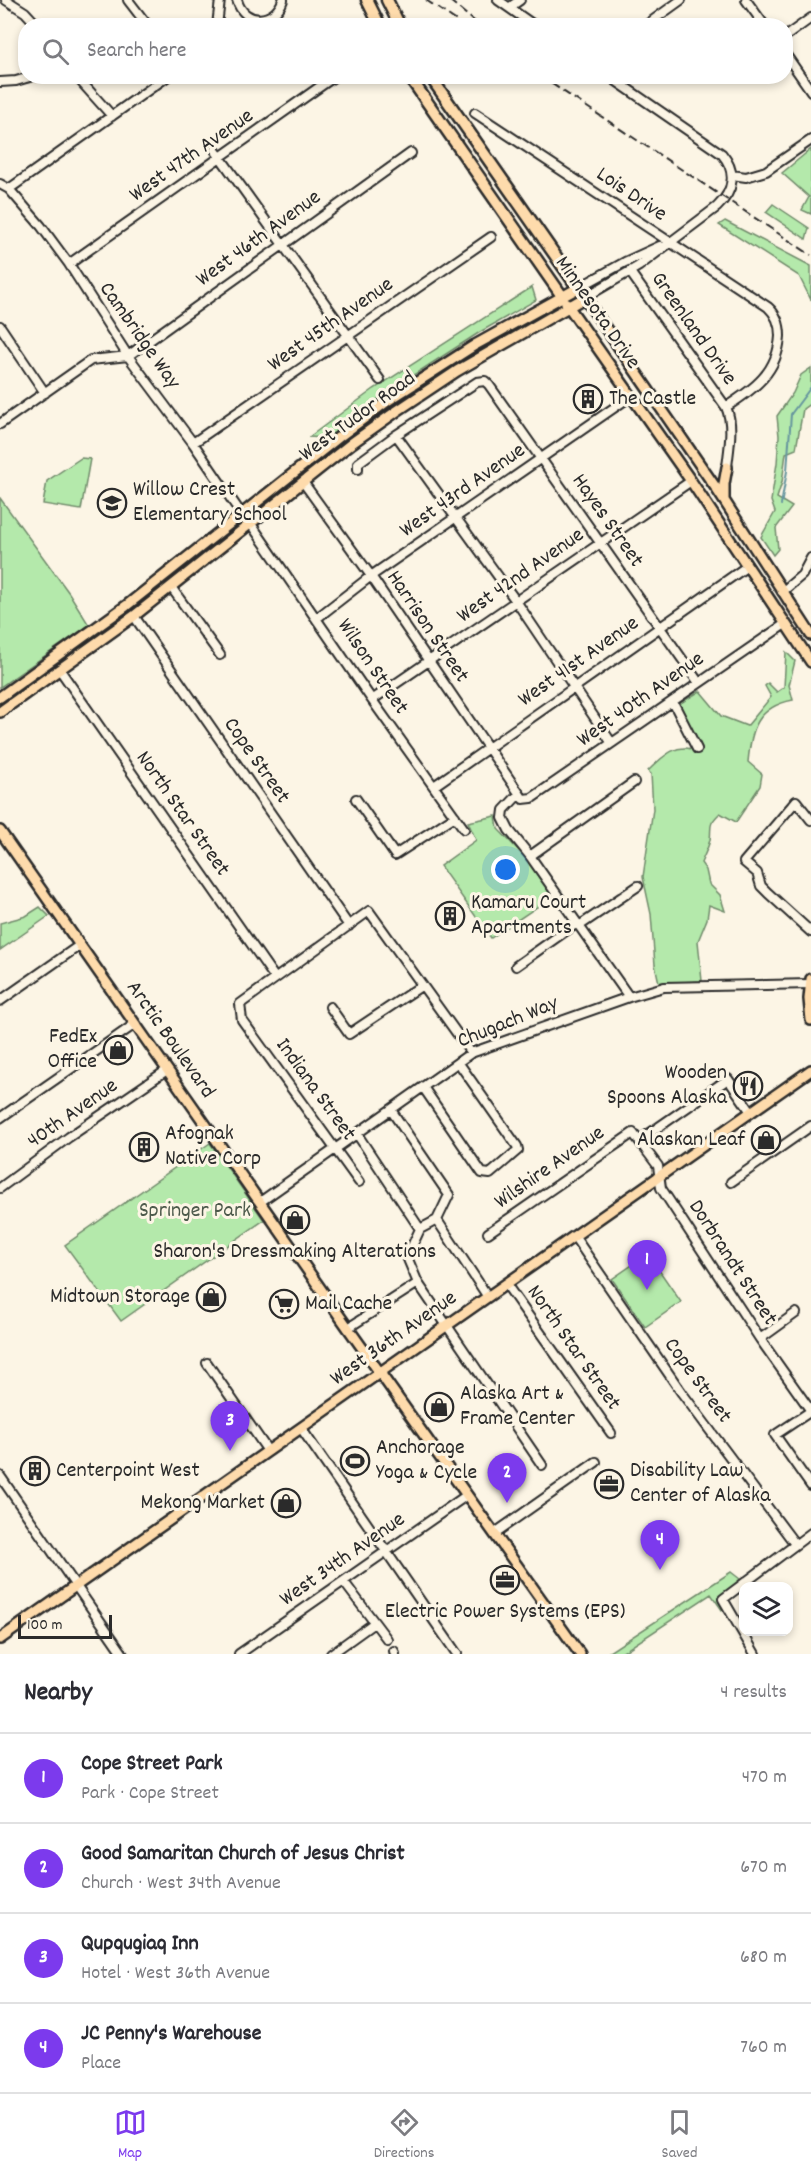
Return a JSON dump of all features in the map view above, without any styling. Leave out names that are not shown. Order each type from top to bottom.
[{"type":"highway","points":[[367,0],[376,18]]},
{"type":"highway","points":[[387,0],[396,18]]},
{"type":"highway","name":"Minnesota Drive","points":[[415,84],[562,296]]},
{"type":"highway","name":"Minnesota Drive","points":[[436,84],[578,288]]},
{"type":"main road","name":"West Tudor Road","points":[[0,697],[126,606],[363,419],[416,381],[578,288]]},
{"type":"main road","name":"Minnesota Drive","points":[[578,288],[703,469],[811,635]]},
{"type":"main road","name":"Minnesota Drive","points":[[562,296],[691,482],[811,662]]},
{"type":"main road","name":"West Tudor Road","points":[[0,712],[134,616],[366,433],[427,390],[584,298]]},
{"type":"main road","points":[[703,469],[714,474],[722,473],[727,467]]},
{"type":"main road","points":[[725,502],[724,484],[727,467]]},
{"type":"main road","points":[[251,524],[249,517],[259,505],[290,481],[293,474]]},
{"type":"main road","points":[[199,564],[201,555],[239,522],[242,515]]},
{"type":"main road","name":"Arctic Boulevard","points":[[0,831],[348,1328],[580,1654]]},
{"type":"main road","points":[[810,981],[808,999],[811,1020]]},
{"type":"main road","name":"West 36th Avenue","points":[[0,1639],[811,1070]]},
{"type":"street","points":[[6,0],[31,18]]},
{"type":"street","points":[[128,0],[142,18]]},
{"type":"street","points":[[218,18],[220,0]]},
{"type":"street","points":[[237,0],[242,11],[248,16],[258,18]]},
{"type":"street","points":[[265,18],[276,13],[284,0]]},
{"type":"street","points":[[498,0],[524,18]]},
{"type":"street","points":[[510,8],[520,0]]},
{"type":"street","points":[[656,18],[681,0]]},
{"type":"street","points":[[746,0],[759,18]]},
{"type":"street","points":[[793,31],[811,18]]},
{"type":"street","points":[[793,65],[811,91]]},
{"type":"street","points":[[0,82],[18,80]]},
{"type":"street","points":[[83,84],[112,116]]},
{"type":"street","points":[[9,189],[157,84]]},
{"type":"street","name":"West 47th Avenue","points":[[69,264],[324,84]]},
{"type":"street","points":[[621,84],[710,143],[730,163],[732,175],[746,177],[766,171],[811,140]]},
{"type":"street","name":"Lois Drive","points":[[475,113],[768,307],[775,314],[780,327],[778,348],[772,368],[757,385],[726,407]]},
{"type":"street","points":[[215,150],[380,380]]},
{"type":"street","name":"West 46th Avenue","points":[[128,356],[411,153]]},
{"type":"street","name":"West Tudor Road","points":[[584,298],[630,272],[726,199],[732,185],[732,175]]},
{"type":"street","name":"Cambridge Way","points":[[0,184],[9,189],[41,226],[69,264],[128,356],[193,443],[242,515]]},
{"type":"street","name":"West 45th Avenue","points":[[193,443],[491,237]]},
{"type":"street","name":"West Tudor Road","points":[[578,288],[648,251],[670,243]]},
{"type":"street","name":"Greenland Drive","points":[[630,272],[726,407]]},
{"type":"street","points":[[0,326],[45,393]]},
{"type":"street","points":[[0,424],[91,360],[128,356]]},
{"type":"street","name":"Hayes Street","points":[[396,435],[477,382],[484,381],[489,384],[699,683]]},
{"type":"street","name":"West 43rd Avenue","points":[[317,618],[371,576],[631,396]]},
{"type":"street","points":[[726,407],[730,416],[727,467]]},
{"type":"street","points":[[358,469],[358,463],[396,435],[516,602],[611,742]]},
{"type":"street","name":"Harrison Street","points":[[303,482],[371,576],[519,794]]},
{"type":"street","name":"West 42nd Avenue","points":[[372,700],[691,482]]},
{"type":"street","name":"Wilson Street","points":[[251,524],[464,829]]},
{"type":"street","points":[[782,592],[802,575],[811,558]]},
{"type":"street","name":"West 41st Avenue","points":[[434,786],[746,567]]},
{"type":"street","points":[[171,587],[220,655]]},
{"type":"street","name":"Cope Street","points":[[134,616],[349,926]]},
{"type":"street","name":"West 40th Avenue","points":[[519,794],[523,799],[532,798],[784,624]]},
{"type":"street","name":"North Star Street","points":[[60,670],[275,978]]},
{"type":"street","points":[[673,702],[697,748]]},
{"type":"street","points":[[530,856],[634,782]]},
{"type":"street","points":[[519,794],[504,810],[504,818],[509,830],[530,856],[629,997]]},
{"type":"street","points":[[356,799],[395,855],[454,816]]},
{"type":"street","points":[[811,820],[796,801],[744,862],[757,873],[761,886],[811,932]]},
{"type":"street","points":[[516,966],[638,886]]},
{"type":"street","points":[[275,978],[369,911],[377,919],[421,986],[471,1053]]},
{"type":"street","points":[[0,1001],[80,945]]},
{"type":"street","name":"Indiana Street","points":[[275,978],[240,1004],[242,1020],[359,1182]]},
{"type":"street","name":"Chugach Way","points":[[260,1202],[471,1053],[663,987],[810,981]]},
{"type":"street","points":[[330,1007],[349,1034],[421,986]]},
{"type":"street","points":[[0,1118],[135,1024]]},
{"type":"street","points":[[423,1087],[482,1173],[490,1174],[518,1150],[517,1146],[458,1062]]},
{"type":"street","name":"40th Avenue","points":[[0,1188],[69,1137],[167,1070]]},
{"type":"street","points":[[640,1140],[728,1079],[751,1112]]},
{"type":"street","points":[[391,1110],[449,1196],[437,1220],[420,1229],[407,1257],[418,1282],[542,1465]]},
{"type":"street","points":[[731,1182],[811,1126]]},
{"type":"street","name":"Dorbrandt Street","points":[[633,1133],[658,1166],[661,1188],[760,1339],[811,1411]]},
{"type":"street","name":"Wilshire Avenue","points":[[488,1233],[633,1133]]},
{"type":"street","points":[[357,1134],[420,1229]]},
{"type":"street","points":[[437,1220],[488,1296]]},
{"type":"street","name":"Cope Street","points":[[574,1236],[682,1393],[795,1544]]},
{"type":"street","points":[[348,1328],[418,1282]]},
{"type":"street","name":"North Star Street","points":[[506,1284],[611,1433]]},
{"type":"street","points":[[760,1339],[796,1313]]},
{"type":"street","points":[[207,1363],[268,1451]]},
{"type":"street","points":[[811,1411],[776,1435],[811,1486]]},
{"type":"street","points":[[301,1428],[457,1654]]},
{"type":"street","points":[[495,1533],[596,1462]]},
{"type":"street","points":[[0,1476],[123,1654]]},
{"type":"street","name":"West 34th Avenue","points":[[240,1654],[467,1495]]},
{"type":"street","points":[[756,1654],[723,1599],[811,1533]]},
{"type":"street","points":[[344,1582],[387,1639]]},
{"type":"street","points":[[330,1654],[374,1623]]},
{"type":"street","points":[[252,1645],[258,1654]]},
{"type":"green space","points":[[811,149],[811,214],[802,210],[809,197],[782,173]]},
{"type":"green space","points":[[773,204],[809,228],[806,239],[766,212]]},
{"type":"green space","points":[[725,221],[811,266],[811,300],[799,276],[719,225]]},
{"type":"green space","points":[[532,287],[536,300],[480,332],[390,390],[327,438],[309,437],[374,389]]},
{"type":"green space","points":[[811,368],[811,403],[803,409],[796,449],[786,453],[777,498],[792,507],[776,528],[778,549],[773,555],[761,537],[775,512],[771,501],[779,436],[777,416],[793,393],[801,375]]},
{"type":"green space","points":[[81,458],[90,459],[81,510],[43,504],[47,481]]},
{"type":"green space","points":[[0,498],[69,593],[89,625],[0,687]]},
{"type":"green space","points":[[786,652],[795,661],[789,685],[793,700],[781,703],[764,714],[758,721],[751,739],[748,762],[762,774],[760,786],[736,822],[720,813],[713,821],[710,840],[701,863],[706,870],[709,884],[720,895],[725,911],[709,905],[707,919],[698,941],[702,981],[659,983],[655,965],[651,914],[643,877],[653,809],[651,774],[648,771],[677,749],[691,749],[698,752],[702,748],[679,704],[700,691],[721,716],[747,726],[771,697],[765,686],[768,683],[777,692],[784,687]]},
{"type":"green space","points":[[496,816],[498,829],[526,858],[553,896],[491,938],[440,866],[476,840],[468,822]]},
{"type":"green space","points":[[40,907],[49,916],[0,950],[0,923],[26,916]]},
{"type":"green space","name":"Springer Park","points":[[210,1143],[264,1220],[121,1321],[65,1245]]},
{"type":"green space","points":[[648,1254],[681,1302],[645,1327],[612,1279]]},
{"type":"green space","points":[[731,1572],[740,1579],[725,1597],[722,1610],[711,1594],[620,1654],[606,1654]]},
{"type":"waterway","points":[[781,505],[787,471],[791,414],[811,387]]},
{"type":"railway","points":[[426,0],[452,18]]},
{"type":"railway","points":[[449,0],[470,18]]},
{"type":"railway","points":[[552,84],[811,255]]},
{"type":"place","name":"The Castle","points":[[588,399]]},
{"type":"place","name":"Willow Crest Elementary School","points":[[112,503]]},
{"type":"place","name":"Kamaru Court Apartments","points":[[450,916]]},
{"type":"place","name":"FedEx Office","points":[[118,1050]]},
{"type":"place","name":"Wooden Spoons Alaska","points":[[748,1086]]},
{"type":"place","name":"Alaskan Leaf","points":[[766,1140]]},
{"type":"place","name":"Afognak Native Corp","points":[[144,1147]]},
{"type":"place","name":"Sharon's Dressmaking Alterations","points":[[295,1220]]},
{"type":"place","name":"Cope Street Park","points":[[647,1290]]},
{"type":"place","name":"Midtown Storage","points":[[211,1297]]},
{"type":"place","name":"Mail Cache","points":[[284,1304]]},
{"type":"place","name":"Alaska Art & Frame Center","points":[[439,1407]]},
{"type":"place","name":"Qupqugiaq Inn","points":[[230,1451]]},
{"type":"place","name":"Anchorage Yoga & Cycle","points":[[355,1461]]},
{"type":"place","name":"Centerpoint West","points":[[35,1471]]},
{"type":"place","name":"Disability Law Center of Alaska","points":[[609,1484]]},
{"type":"place","name":"Mekong Market","points":[[286,1503]]},
{"type":"place","name":"Good Samaritan Church of Jesus Christ","points":[[507,1503]]},
{"type":"place","name":"JC Penny's Warehouse","points":[[660,1570]]},
{"type":"place","name":"Electric Power Systems (EPS)","points":[[505,1580]]}]
